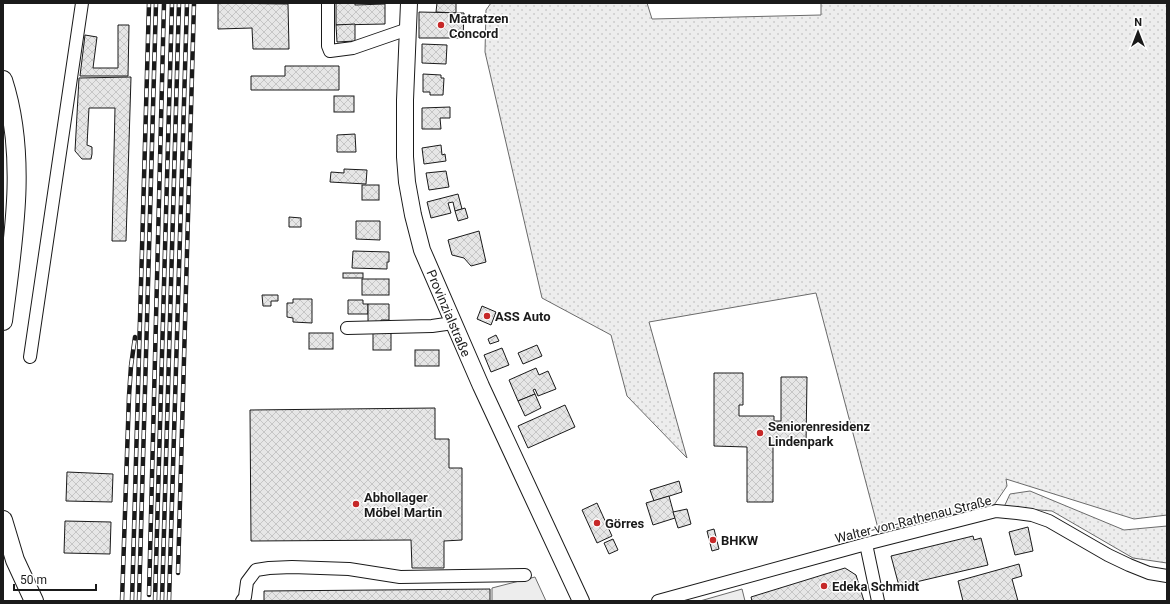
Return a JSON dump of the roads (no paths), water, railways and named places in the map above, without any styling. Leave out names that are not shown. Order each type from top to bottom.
[{"type":"highway","points":[[3,80],[11,112],[15,138],[16,188],[9,274],[3,321]]},
{"type":"highway","points":[[3,520],[15,560],[34,601]]},
{"type":"main road","name":"Provinzialstraße","points":[[409,3],[404,134],[407,182],[413,215],[422,250],[481,386],[581,601]]},
{"type":"street","points":[[30,357],[82,3]]},
{"type":"street","points":[[328,3],[328,46],[330,51],[353,48],[408,29]]},
{"type":"street","points":[[347,328],[432,326],[453,323]]},
{"type":"street","name":"Walter-von-Rathenau Straße","points":[[658,601],[866,544],[996,511],[1032,515],[1049,521],[1108,555],[1129,565],[1149,573],[1167,576]]},
{"type":"street","points":[[866,544],[878,601]]},
{"type":"street","points":[[242,601],[245,597],[247,582],[256,570],[269,568],[292,567],[349,569],[400,577],[525,575]]},
{"type":"railway","points":[[132,601],[149,3]]},
{"type":"railway","points":[[139,601],[156,3]]},
{"type":"railway","points":[[149,595],[164,3]]},
{"type":"railway","points":[[155,601],[172,3]]},
{"type":"railway","points":[[162,601],[179,3]]},
{"type":"railway","points":[[169,601],[187,3]]},
{"type":"railway","points":[[178,573],[194,3]]},
{"type":"railway","points":[[122,601],[129,396],[135,337]]},
{"type":"place","name":"Matratzen Concord","points":[[441,25]]},
{"type":"place","name":"ASS Auto","points":[[487,316]]},
{"type":"place","name":"Seniorenresidenz Lindenpark","points":[[760,433]]},
{"type":"place","name":"Abhollager Möbel Martin","points":[[356,504]]},
{"type":"place","name":"Görres","points":[[597,523]]},
{"type":"place","name":"BHKW","points":[[713,540]]},
{"type":"place","name":"Edeka Schmidt","points":[[824,586]]}]
